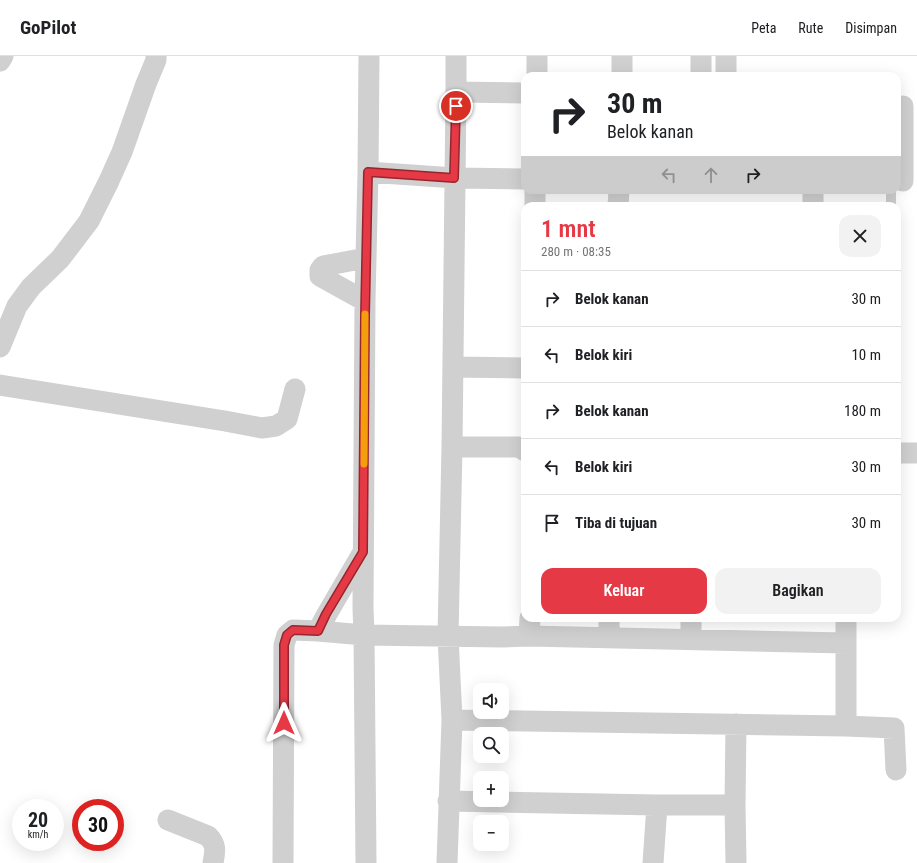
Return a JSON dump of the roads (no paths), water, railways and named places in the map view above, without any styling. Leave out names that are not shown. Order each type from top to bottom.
[{"type":"street","points":[[0,61],[3,56]]},
{"type":"street","points":[[0,347],[17,306],[31,287],[60,259],[88,221],[122,152],[156,60],[156,56]]},
{"type":"street","points":[[366,863],[363,552],[365,301],[370,56]]},
{"type":"street","points":[[447,863],[452,720],[448,636],[452,447],[456,56]]},
{"type":"street","points":[[537,72],[538,56]]},
{"type":"street","points":[[622,56],[622,72]]},
{"type":"street","points":[[701,56],[701,72]]},
{"type":"street","points":[[726,56],[726,72]]},
{"type":"street","points":[[456,92],[521,94]]},
{"type":"street","points":[[902,183],[903,106]]},
{"type":"street","points":[[368,172],[454,178],[521,179]]},
{"type":"street","points":[[365,301],[320,276],[320,270],[323,266],[366,258]]},
{"type":"street","points":[[452,367],[521,368]]},
{"type":"street","points":[[0,385],[262,428],[276,426],[287,419],[295,389]]},
{"type":"street","points":[[452,447],[518,447],[521,449]]},
{"type":"street","points":[[901,453],[917,453]]},
{"type":"street","points":[[318,631],[326,614],[363,552]]},
{"type":"street","points":[[690,639],[691,622]]},
{"type":"street","points":[[846,622],[846,726]]},
{"type":"street","points":[[283,863],[284,645],[287,635],[293,630],[364,635],[503,637],[529,627],[609,628],[690,639],[846,643]]},
{"type":"street","points":[[452,720],[894,728],[896,770]]},
{"type":"street","points":[[736,724],[736,863]]},
{"type":"street","points":[[448,801],[735,805]]},
{"type":"street","points":[[653,863],[657,805]]},
{"type":"street","points":[[168,820],[208,836],[213,841],[215,848],[213,863]]}]
